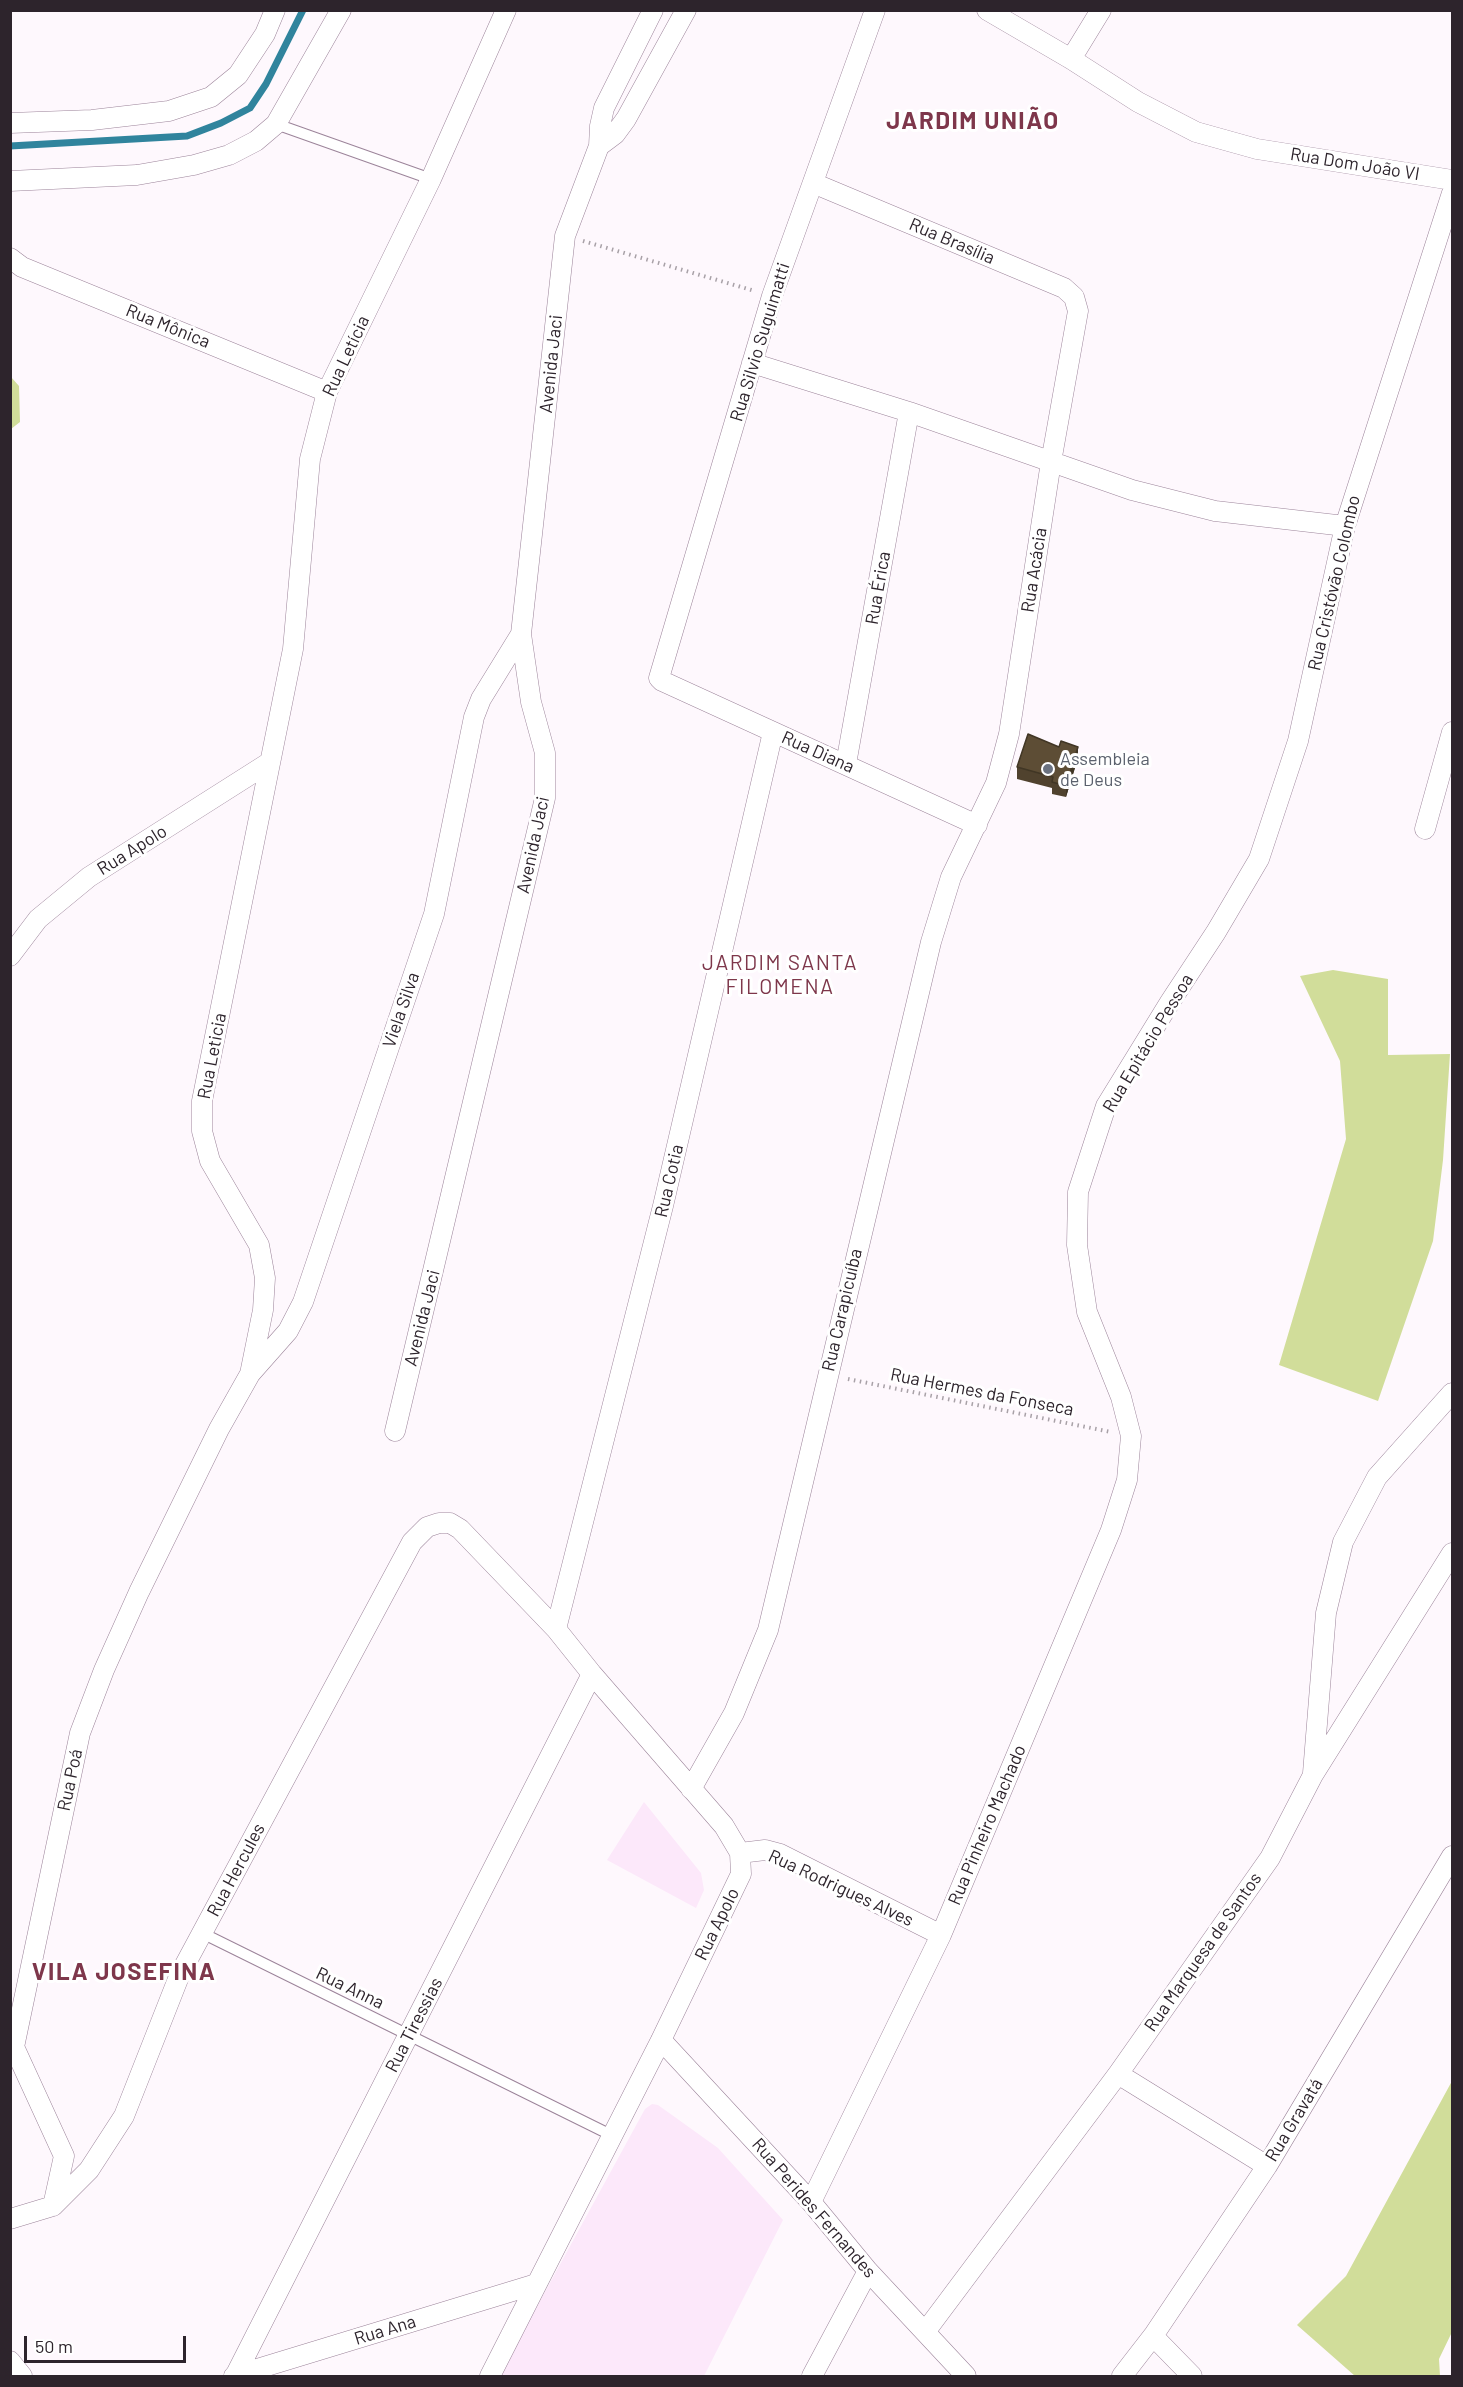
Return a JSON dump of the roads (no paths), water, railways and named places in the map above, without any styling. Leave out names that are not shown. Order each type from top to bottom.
[{"type":"street","points":[[10,123],[92,120],[169,111],[211,97],[238,75],[265,34],[275,10]]},
{"type":"street","points":[[10,182],[137,175],[194,165],[229,155],[256,141],[276,124],[341,10]]},
{"type":"street","name":"Rua Letícia","points":[[270,762],[293,649],[310,459],[327,392],[431,179],[506,10]]},
{"type":"street","name":"Avenida Jaci","points":[[395,1431],[545,798],[545,753],[531,702],[521,634],[565,236],[599,146],[604,108],[652,10]]},
{"type":"street","name":"Avenida Jaci","points":[[599,146],[615,134],[626,119],[686,10]]},
{"type":"street","name":"Rua Silvio Suguimatti","points":[[660,679],[772,297],[875,10]]},
{"type":"street","name":"Rua Dom João VI","points":[[987,10],[1071,59],[1138,102],[1196,132],[1257,149],[1452,180]]},
{"type":"street","points":[[1071,59],[1101,10]]},
{"type":"street","name":"Rua Brasília","points":[[813,183],[1065,288],[1074,297],[1078,311]]},
{"type":"street","name":"Rua Cristóvão Colombo","points":[[1216,932],[1259,859],[1298,741],[1345,526],[1452,193]]},
{"type":"street","name":"Rua Mônica","points":[[10,258],[22,267],[327,392]]},
{"type":"street","name":"Rua Acácia","points":[[977,825],[996,783],[1009,734],[1051,462],[1078,311]]},
{"type":"street","points":[[752,363],[909,412],[1132,490],[1215,511],[1345,526]]},
{"type":"street","name":"Rua Érica","points":[[846,764],[909,412]]},
{"type":"street","name":"Viela Silva","points":[[250,1374],[288,1331],[303,1302],[434,914],[474,717],[481,699],[521,634]]},
{"type":"street","name":"Rua Diana","points":[[660,679],[977,825]]},
{"type":"street","name":"Rua Cotia","points":[[556,1629],[663,1206],[773,732]]},
{"type":"street","points":[[1425,829],[1452,732]]},
{"type":"street","name":"Rua Apolo","points":[[10,956],[38,919],[89,877],[270,762]]},
{"type":"street","name":"Rua Leticia","points":[[250,1374],[263,1310],[265,1278],[259,1245],[210,1161],[202,1131],[202,1101],[270,762]]},
{"type":"street","name":"Rua Carapicuíba","points":[[691,1789],[734,1713],[768,1630],[931,942],[951,877],[977,825]]},
{"type":"street","name":"Rua Epitácio Pessoa","points":[[1131,1436],[1121,1396],[1087,1312],[1077,1245],[1078,1192],[1106,1106],[1216,932]]},
{"type":"street","name":"Rua Poá","points":[[53,2206],[64,2156],[14,2047],[80,1733],[104,1670],[153,1562],[214,1439],[250,1374]]},
{"type":"street","points":[[1313,1775],[1326,1612],[1344,1542],[1377,1477],[1452,1393]]},
{"type":"street","name":"Rua Pinheiro Machado","points":[[811,2202],[940,1935],[1111,1530],[1126,1480],[1131,1436]]},
{"type":"street","name":"Rua Hercules","points":[[10,2219],[53,2206],[88,2170],[124,2116],[180,1974],[412,1542],[427,1527],[440,1523],[450,1523],[460,1529],[556,1629]]},
{"type":"street","name":"Rua Marquesa de Santos","points":[[925,2332],[1118,2074],[1270,1858],[1313,1775],[1452,1553]]},
{"type":"street","points":[[556,1629],[592,1674],[724,1826],[740,1853]]},
{"type":"street","name":"Rua Tiressias","points":[[235,2376],[592,1674]]},
{"type":"street","name":"Rua Rodrigues Alves","points":[[740,1853],[765,1850],[780,1854],[940,1935]]},
{"type":"street","name":"Rua Apolo","points":[[490,2376],[661,2040],[741,1874],[740,1853]]},
{"type":"street","name":"Rua Gravatá","points":[[1122,2376],[1153,2336],[1267,2166],[1452,1856]]},
{"type":"street","name":"Rua Perides Fernandes","points":[[661,2040],[811,2202],[868,2271],[966,2376]]},
{"type":"street","points":[[1118,2074],[1267,2166]]},
{"type":"street","points":[[812,2376],[868,2271]]},
{"type":"street","name":"Rua Ana","points":[[235,2376],[536,2284]]},
{"type":"street","points":[[1153,2336],[1192,2376]]},
{"type":"street","points":[[10,2361],[22,2376]]},
{"type":"lane","points":[[276,124],[431,179]]},
{"type":"lane","name":"Rua Anna","points":[[202,1933],[613,2136]]},
{"type":"waterway","points":[[10,146],[187,136],[221,123],[250,108],[266,84],[303,10]]},
{"type":"place","name":"Assembleia de Deus","points":[[1048,769]]},
{"type":"district","name":"JARDIM UNIÃO","points":[[973,121]]},
{"type":"district","name":"JARDIM SANTA FILOMENA","points":[[780,975]]},
{"type":"district","name":"VILA JOSEFINA","points":[[124,1972]]}]
